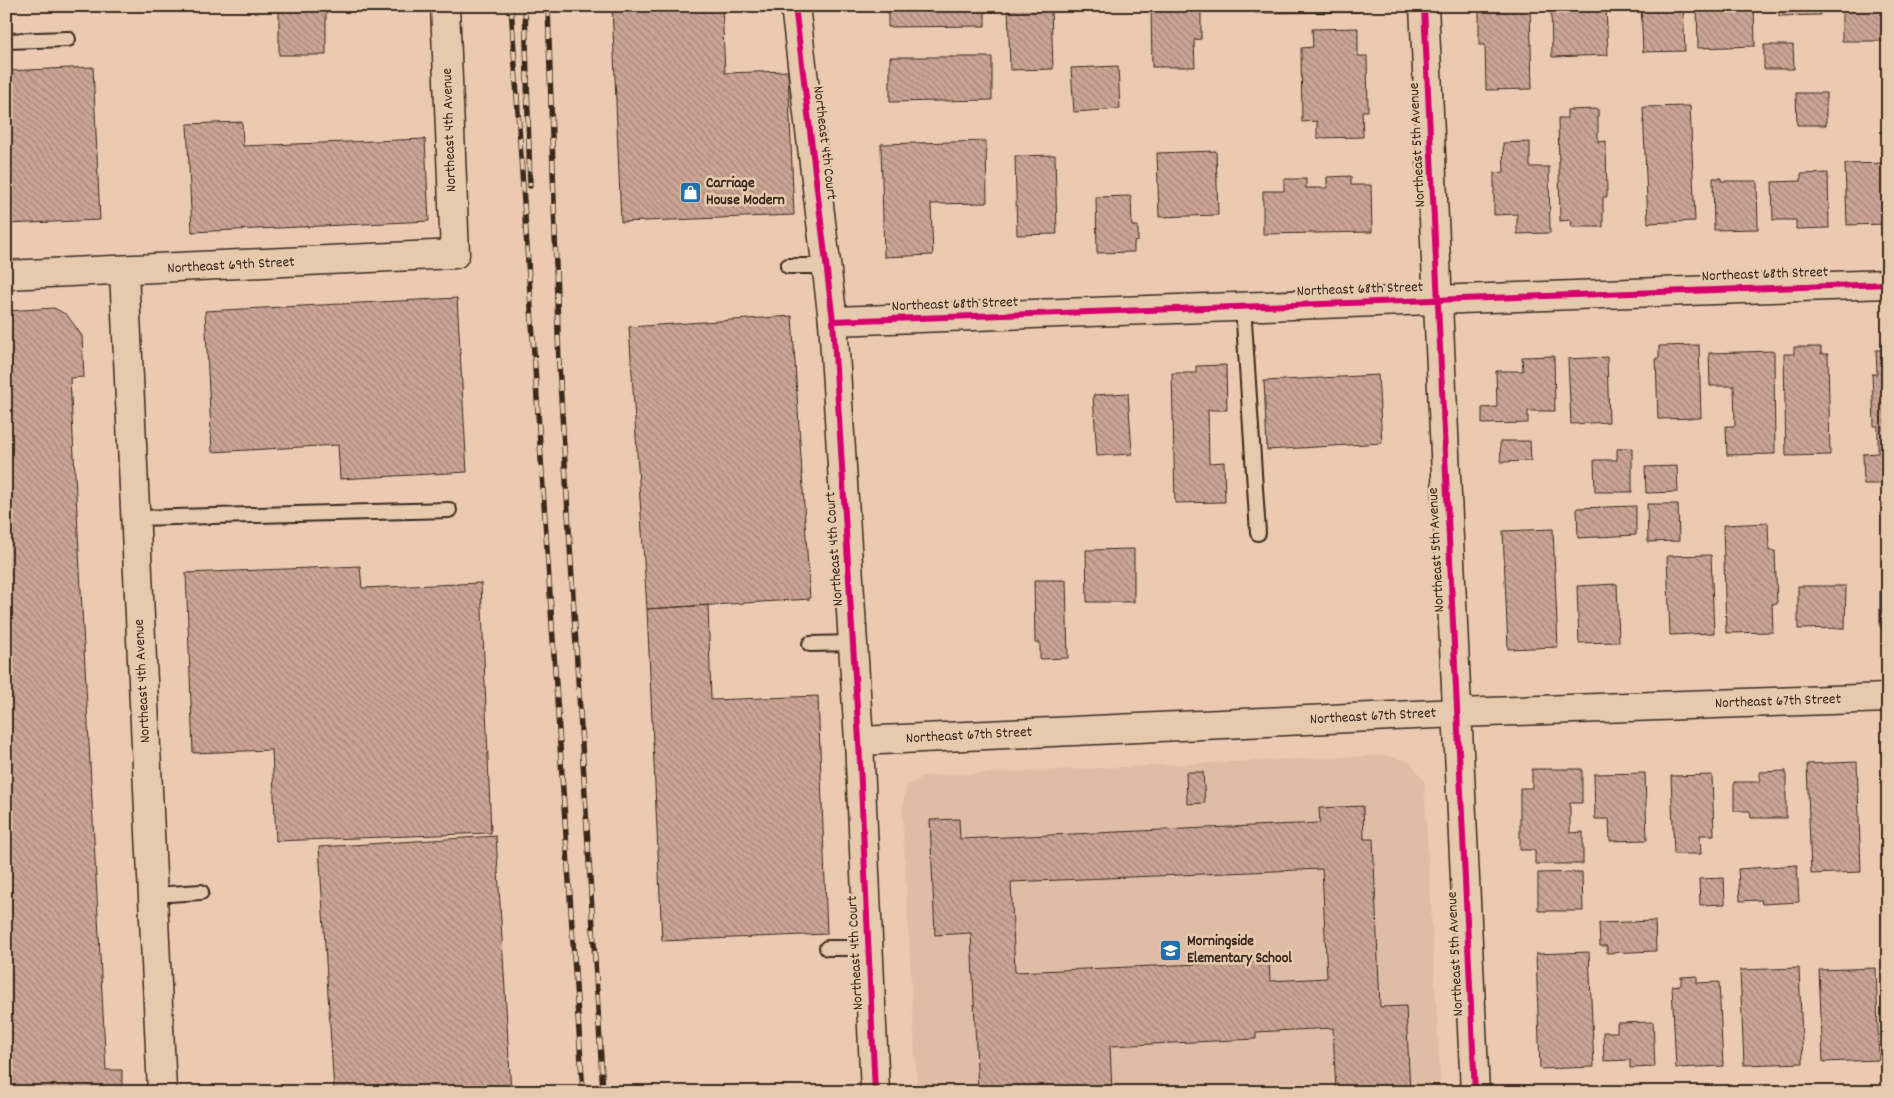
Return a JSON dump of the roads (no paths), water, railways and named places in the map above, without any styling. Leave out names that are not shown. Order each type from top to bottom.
[{"type":"street","name":"Northeast 4th Avenue","points":[[445,6],[455,254]]},
{"type":"street","name":"Northeast 4th Court","points":[[795,6],[833,321],[859,741],[875,1092]]},
{"type":"street","name":"Northeast 5th Avenue","points":[[1424,6],[1474,1092]]},
{"type":"street","name":"Northeast 69th Street","points":[[6,275],[124,271],[455,254]]},
{"type":"street","name":"Northeast 4th Avenue","points":[[124,271],[162,1092]]},
{"type":"street","name":"Northeast 68th Street","points":[[833,321],[1888,284]]},
{"type":"street","name":"Northeast 67th Street","points":[[859,741],[1457,713],[1888,698]]},
{"type":"lane","points":[[6,41],[68,39]]},
{"type":"lane","points":[[788,266],[826,266]]},
{"type":"lane","points":[[1243,307],[1258,533]]},
{"type":"lane","points":[[136,518],[449,510]]},
{"type":"lane","points":[[810,644],[853,643]]},
{"type":"lane","points":[[153,895],[201,892]]},
{"type":"lane","points":[[827,948],[869,948]]},
{"type":"railway","points":[[511,6],[583,1092]]},
{"type":"railway","points":[[525,6],[530,186]]},
{"type":"railway","points":[[548,6],[559,364],[603,1092]]},
{"type":"place","name":"Carriage House Modern","points":[[690,193]]},
{"type":"place","name":"Morningside Elementary School","points":[[1171,951]]}]
